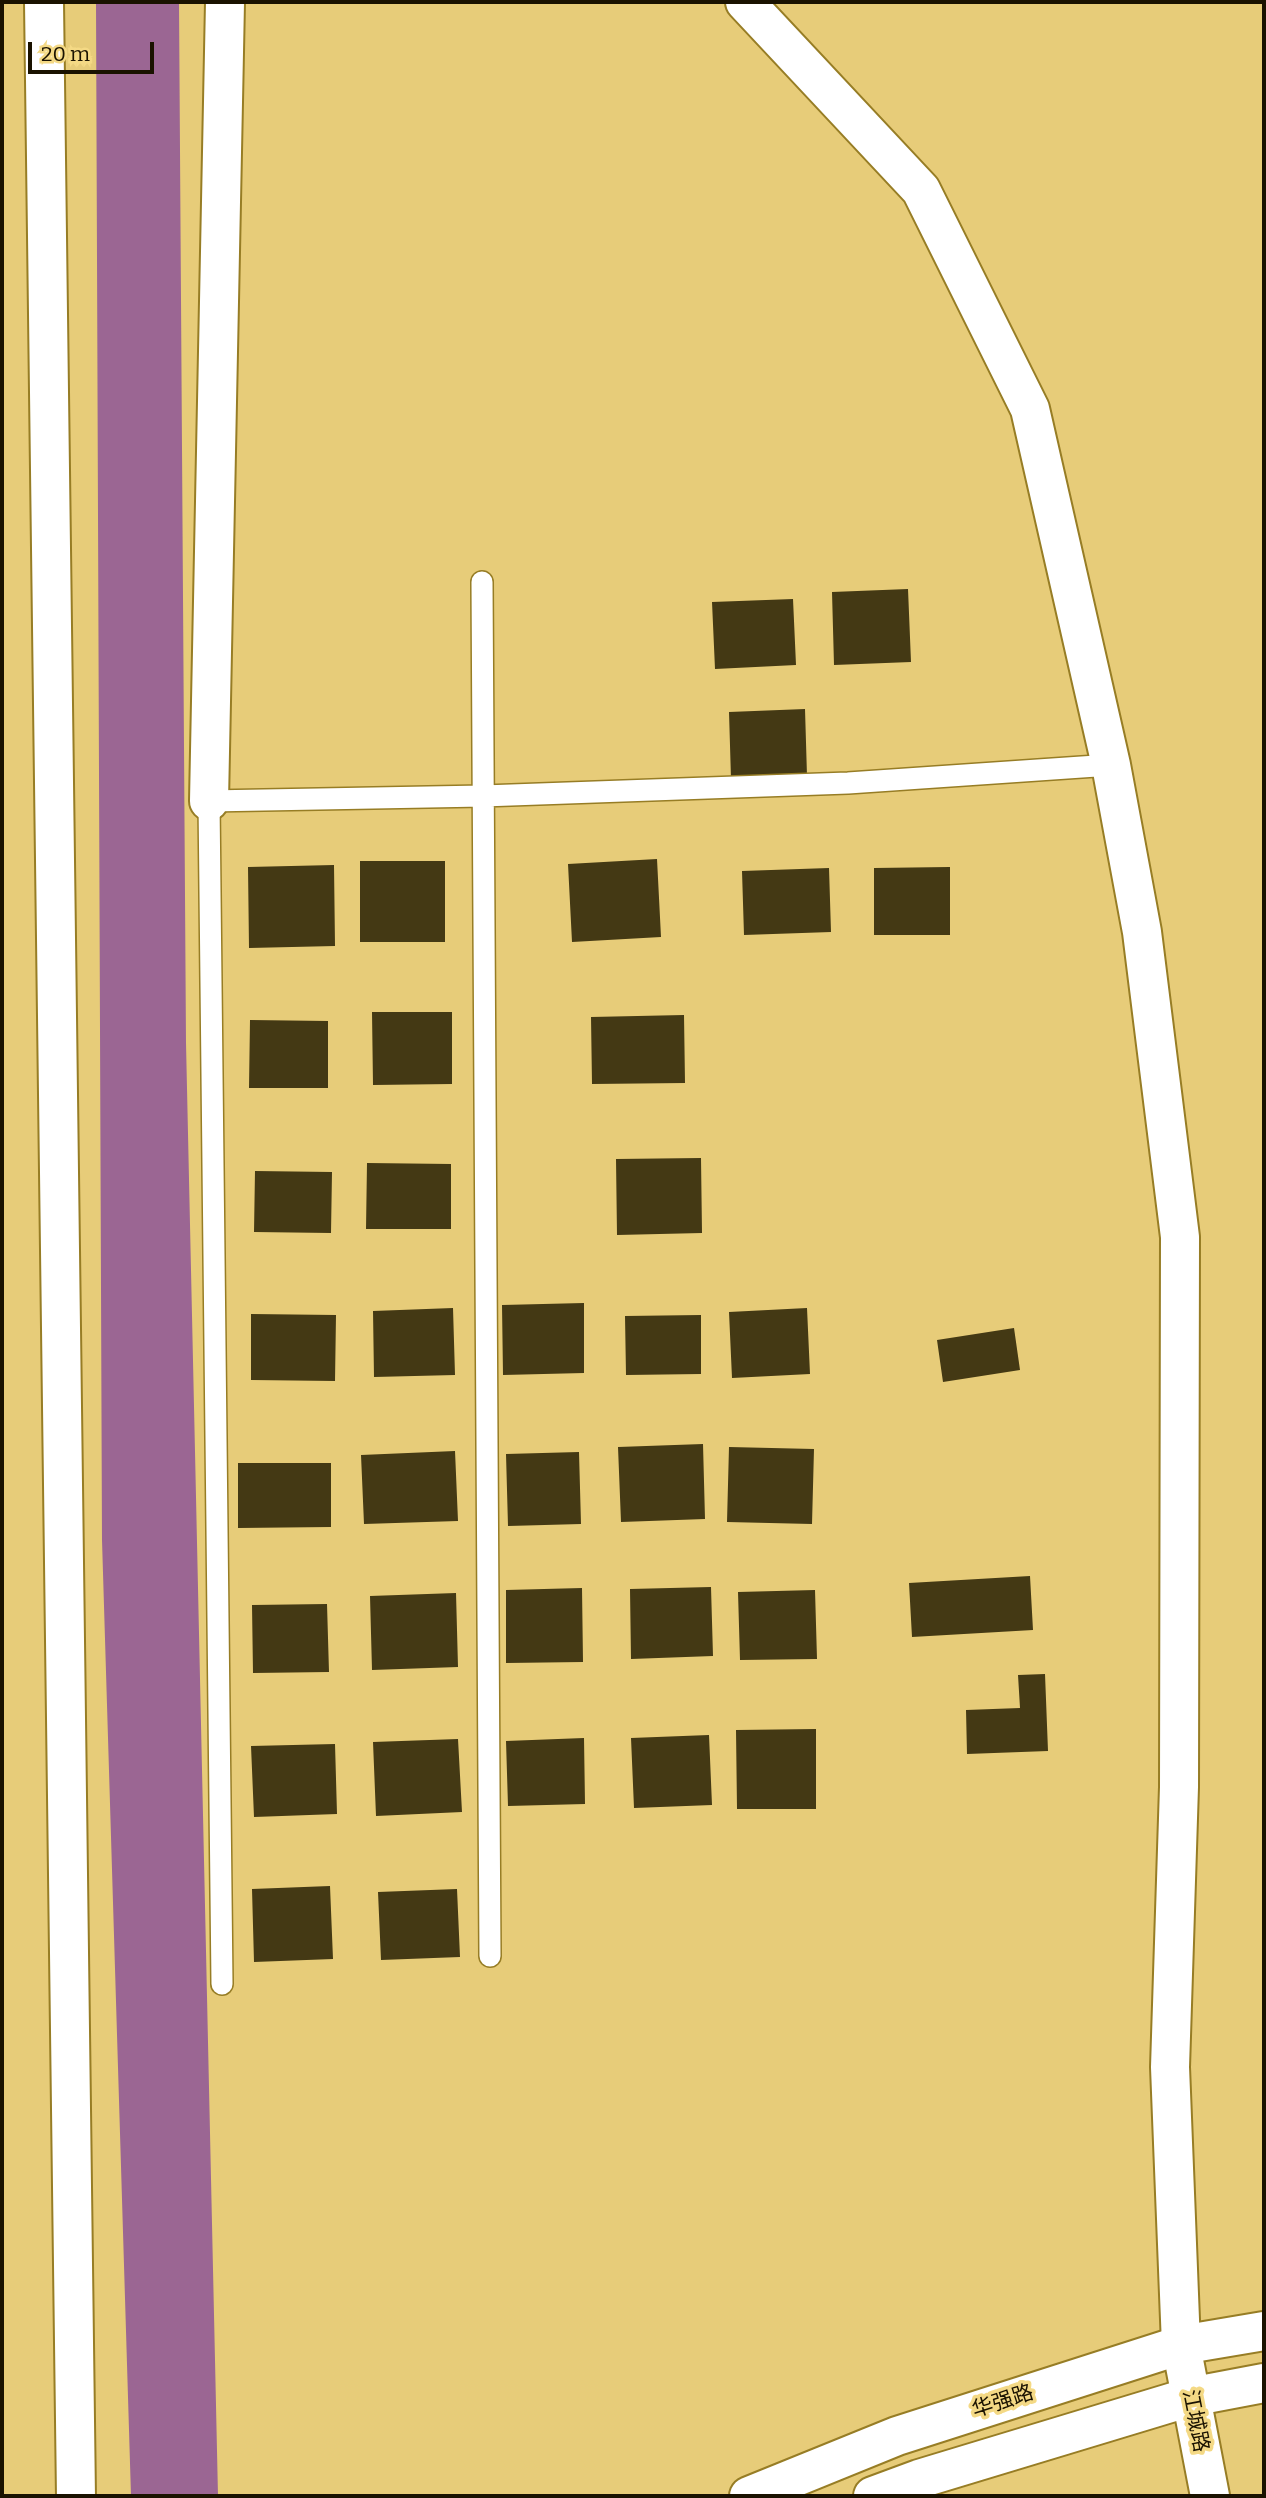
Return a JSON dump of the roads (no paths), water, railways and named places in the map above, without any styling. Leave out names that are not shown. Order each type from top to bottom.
[{"type":"street","points":[[44,2],[76,2496]]},
{"type":"street","points":[[209,801],[225,2]]},
{"type":"street","name":"江城路","points":[[745,2],[921,190],[1030,409],[1111,765],[1142,932],[1180,1237],[1179,1787],[1170,2067],[1181,2345],[1210,2496]]},
{"type":"street","name":"华强路","points":[[749,2496],[897,2436],[1181,2345],[1264,2332]]},
{"type":"street","points":[[873,2496],[919,2479],[1190,2397],[1264,2384]]},
{"type":"lane","points":[[482,582],[490,1956]]},
{"type":"lane","points":[[222,1984],[209,801],[483,796],[848,783],[1111,765]]}]
